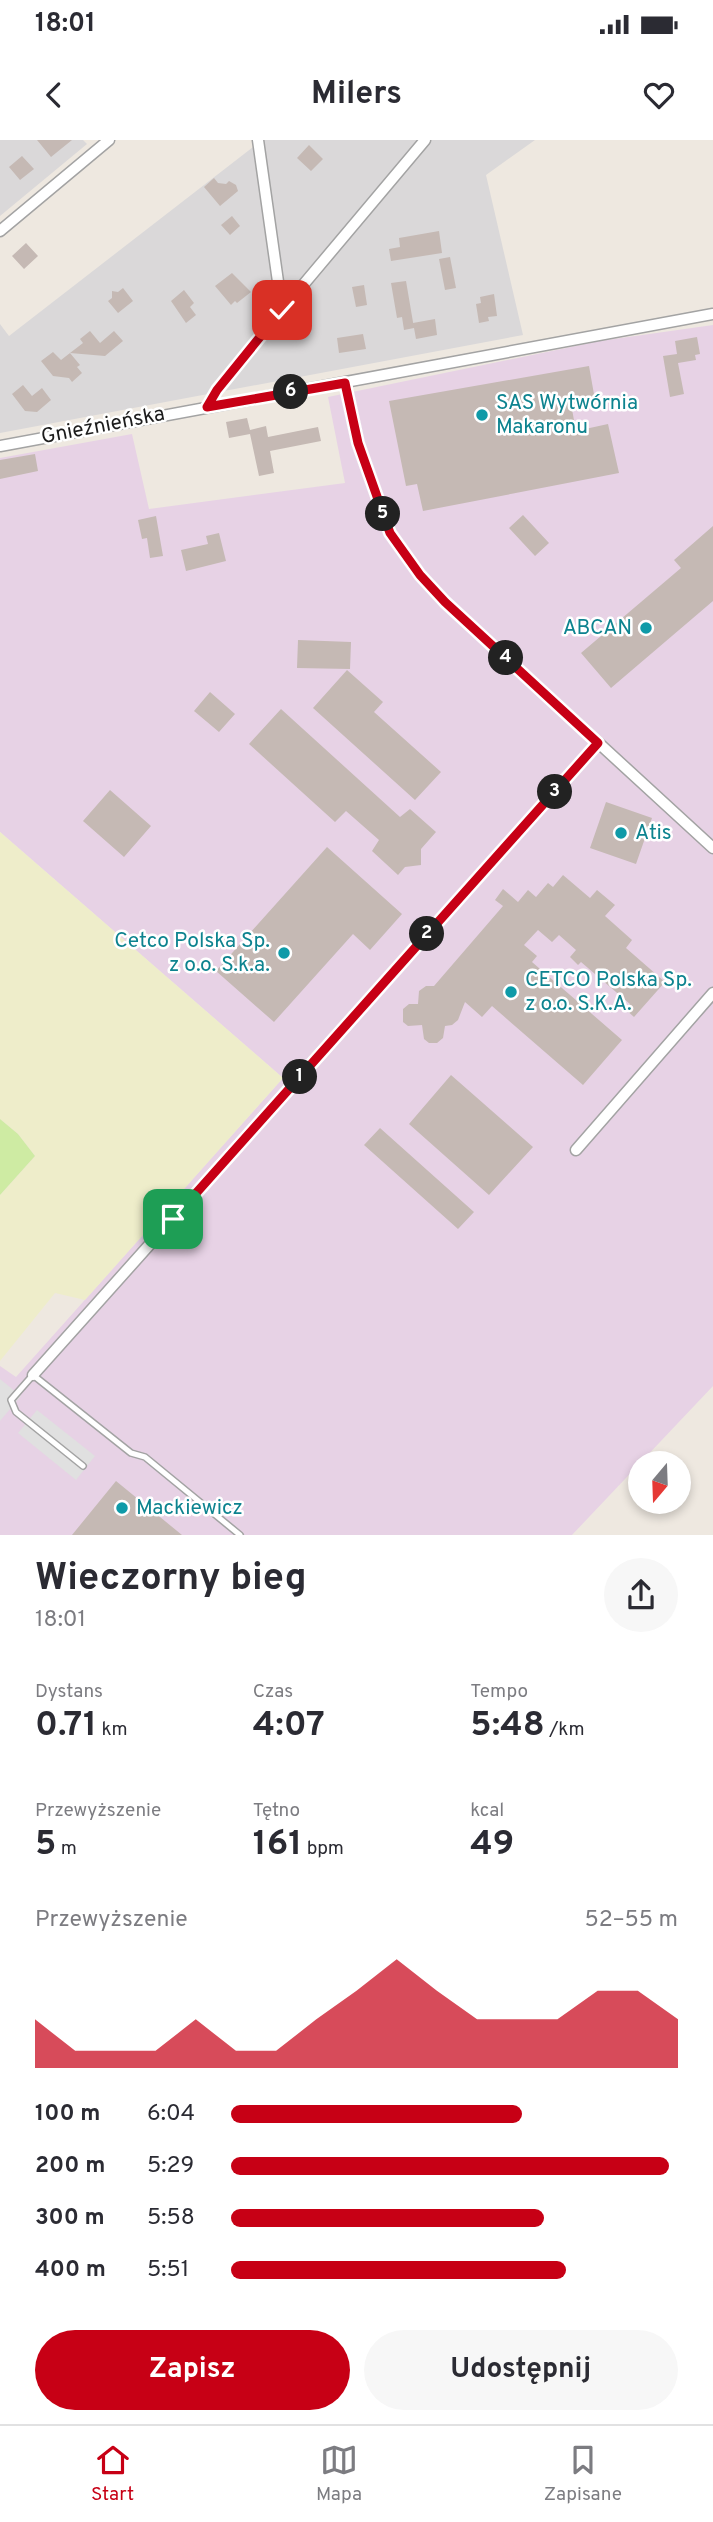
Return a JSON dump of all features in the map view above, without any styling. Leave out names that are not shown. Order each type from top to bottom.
[{"type":"street","points":[[0,231],[109,140]]},
{"type":"street","points":[[258,140],[282,310]]},
{"type":"street","points":[[207,407],[217,390],[282,310],[425,140]]},
{"type":"street","name":"Gnieźnieńska","points":[[0,446],[713,314]]},
{"type":"street","points":[[345,383],[355,432],[369,477],[390,533],[413,565],[445,602],[713,848]]},
{"type":"street","points":[[33,1375],[598,743]]},
{"type":"street","points":[[576,1150],[713,993]]},
{"type":"lane","points":[[83,1466],[16,1412],[11,1400],[33,1375],[131,1453],[145,1457],[240,1535]]},
{"type":"shaded area","points":[[0,140],[83,140],[87,144],[0,216]]},
{"type":"shaded area","points":[[262,140],[535,140],[486,175],[523,335],[0,433],[0,324],[9,336]]},
{"type":"shaded area","points":[[713,325],[713,1386],[651,1451],[628,1451],[628,1476],[572,1535],[0,1535],[0,1366],[16,1377],[283,1078],[0,832],[0,458],[132,434],[149,509],[345,483],[328,397],[600,341]]},
{"type":"shaded area","points":[[0,1379],[21,1396],[0,1421]]},
{"type":"shaded area","points":[[37,1410],[95,1456],[76,1480],[18,1433]]},
{"type":"green space","points":[[0,832],[283,1078],[85,1300],[55,1293],[0,1361],[0,1195],[35,1156],[18,1134],[0,1119]]},
{"type":"green space","points":[[0,1119],[18,1134],[35,1156],[0,1195]]},
{"type":"building","points":[[37,140],[72,140],[51,157]]},
{"type":"building","points":[[309,145],[323,159],[311,171],[297,158]]},
{"type":"building","points":[[22,156],[34,169],[20,180],[9,167]]},
{"type":"building","points":[[214,178],[218,183],[226,184],[229,181],[236,185],[238,191],[220,206],[204,187]]},
{"type":"building","points":[[232,216],[240,226],[230,235],[221,225]]},
{"type":"building","points":[[439,231],[442,253],[391,261],[389,249],[400,247],[399,238]]},
{"type":"building","points":[[26,243],[38,256],[24,269],[12,256]]},
{"type":"building","points":[[450,257],[456,288],[445,290],[439,259]]},
{"type":"building","points":[[232,273],[251,292],[231,305],[215,286]]},
{"type":"building","points":[[406,281],[413,323],[435,319],[437,335],[416,339],[414,328],[404,330],[402,317],[397,318],[391,283]]},
{"type":"building","points":[[364,285],[367,305],[356,307],[352,287]]},
{"type":"building","points":[[123,288],[133,301],[118,313],[108,301],[112,298],[112,291],[118,292]]},
{"type":"building","points":[[184,290],[194,303],[190,307],[196,315],[186,323],[171,301]]},
{"type":"building","points":[[494,294],[497,316],[488,317],[489,321],[479,323],[476,304],[481,303],[480,297]]},
{"type":"building","points":[[90,331],[100,343],[114,331],[123,341],[105,356],[70,353],[83,343],[80,339]]},
{"type":"building","points":[[363,334],[366,349],[339,353],[337,338]]},
{"type":"building","points":[[697,337],[700,354],[695,355],[696,360],[678,363],[684,394],[670,397],[663,356],[677,354],[675,341]]},
{"type":"building","points":[[53,352],[61,360],[70,353],[80,365],[77,367],[82,373],[72,382],[69,378],[53,376],[41,361]]},
{"type":"building","points":[[589,366],[595,400],[571,404],[576,431],[608,424],[619,473],[423,511],[417,484],[406,486],[389,401]]},
{"type":"building","points":[[23,385],[32,396],[42,388],[51,400],[37,412],[25,411],[12,394]]},
{"type":"building","points":[[247,418],[250,430],[266,426],[268,437],[318,427],[321,441],[270,451],[274,473],[259,476],[250,434],[229,438],[226,422]]},
{"type":"building","points":[[35,454],[38,471],[0,479],[0,460]]},
{"type":"building","points":[[523,515],[549,543],[535,556],[509,528]]},
{"type":"building","points":[[156,516],[163,556],[150,558],[147,538],[142,539],[138,520]]},
{"type":"building","name":"ABCAN","points":[[713,526],[713,601],[611,688],[581,653],[681,568],[674,560]]},
{"type":"building","points":[[219,533],[226,561],[186,571],[181,550],[208,544],[206,536]]},
{"type":"building","points":[[298,640],[351,642],[350,669],[297,668]]},
{"type":"building","points":[[347,670],[383,702],[374,712],[441,772],[415,800],[313,708]]},
{"type":"building","points":[[210,692],[235,714],[219,732],[194,711]]},
{"type":"building","points":[[281,709],[400,817],[410,809],[436,832],[421,849],[421,865],[405,867],[398,875],[372,851],[379,840],[346,811],[335,822],[249,744]]},
{"type":"building","points":[[110,790],[151,826],[124,857],[83,821]]},
{"type":"building","name":"Atis","points":[[606,802],[652,818],[636,864],[590,848]]},
{"type":"building","name":"Cetco Polska Sp. z o.o. S.k.a.","points":[[327,847],[402,914],[370,950],[353,934],[274,1022],[216,971]]},
{"type":"building","points":[[563,875],[590,898],[597,890],[615,905],[605,916],[632,940],[626,948],[665,982],[634,1017],[625,1009],[630,1004],[581,962],[578,965],[570,957],[576,950],[559,935],[552,942],[538,930],[524,945],[537,956],[532,962],[622,1040],[583,1085],[492,1006],[482,1017],[465,1002],[458,1020],[445,1026],[443,1038],[437,1043],[429,1043],[424,1039],[422,1025],[408,1026],[403,1022],[403,1009],[409,1004],[418,1004],[419,991],[426,986],[434,986],[503,906],[495,900],[503,889],[518,902],[528,890],[536,897],[548,883],[553,887]]},
{"type":"building","points":[[451,1075],[533,1147],[489,1195],[409,1124]]},
{"type":"building","points":[[380,1128],[474,1212],[458,1229],[364,1145]]},
{"type":"building","name":"Mackiewicz","points":[[116,1481],[182,1535],[72,1535]]},
{"type":"place","name":"SAS Wytwórnia Makaronu","points":[[482,415]]},
{"type":"place","name":"ABCAN","points":[[646,628]]},
{"type":"place","name":"Atis","points":[[621,833]]},
{"type":"place","name":"Cetco Polska Sp. z o.o. S.k.a.","points":[[284,953]]},
{"type":"place","name":"CETCO Polska Sp. z o.o. S.K.A.","points":[[511,992]]},
{"type":"place","name":"Mackiewicz","points":[[122,1508]]},
{"type":"route","points":[[173,1219],[598,743],[445,602],[420,575],[390,533],[358,443],[345,383],[207,407],[217,390],[282,310]]}]
